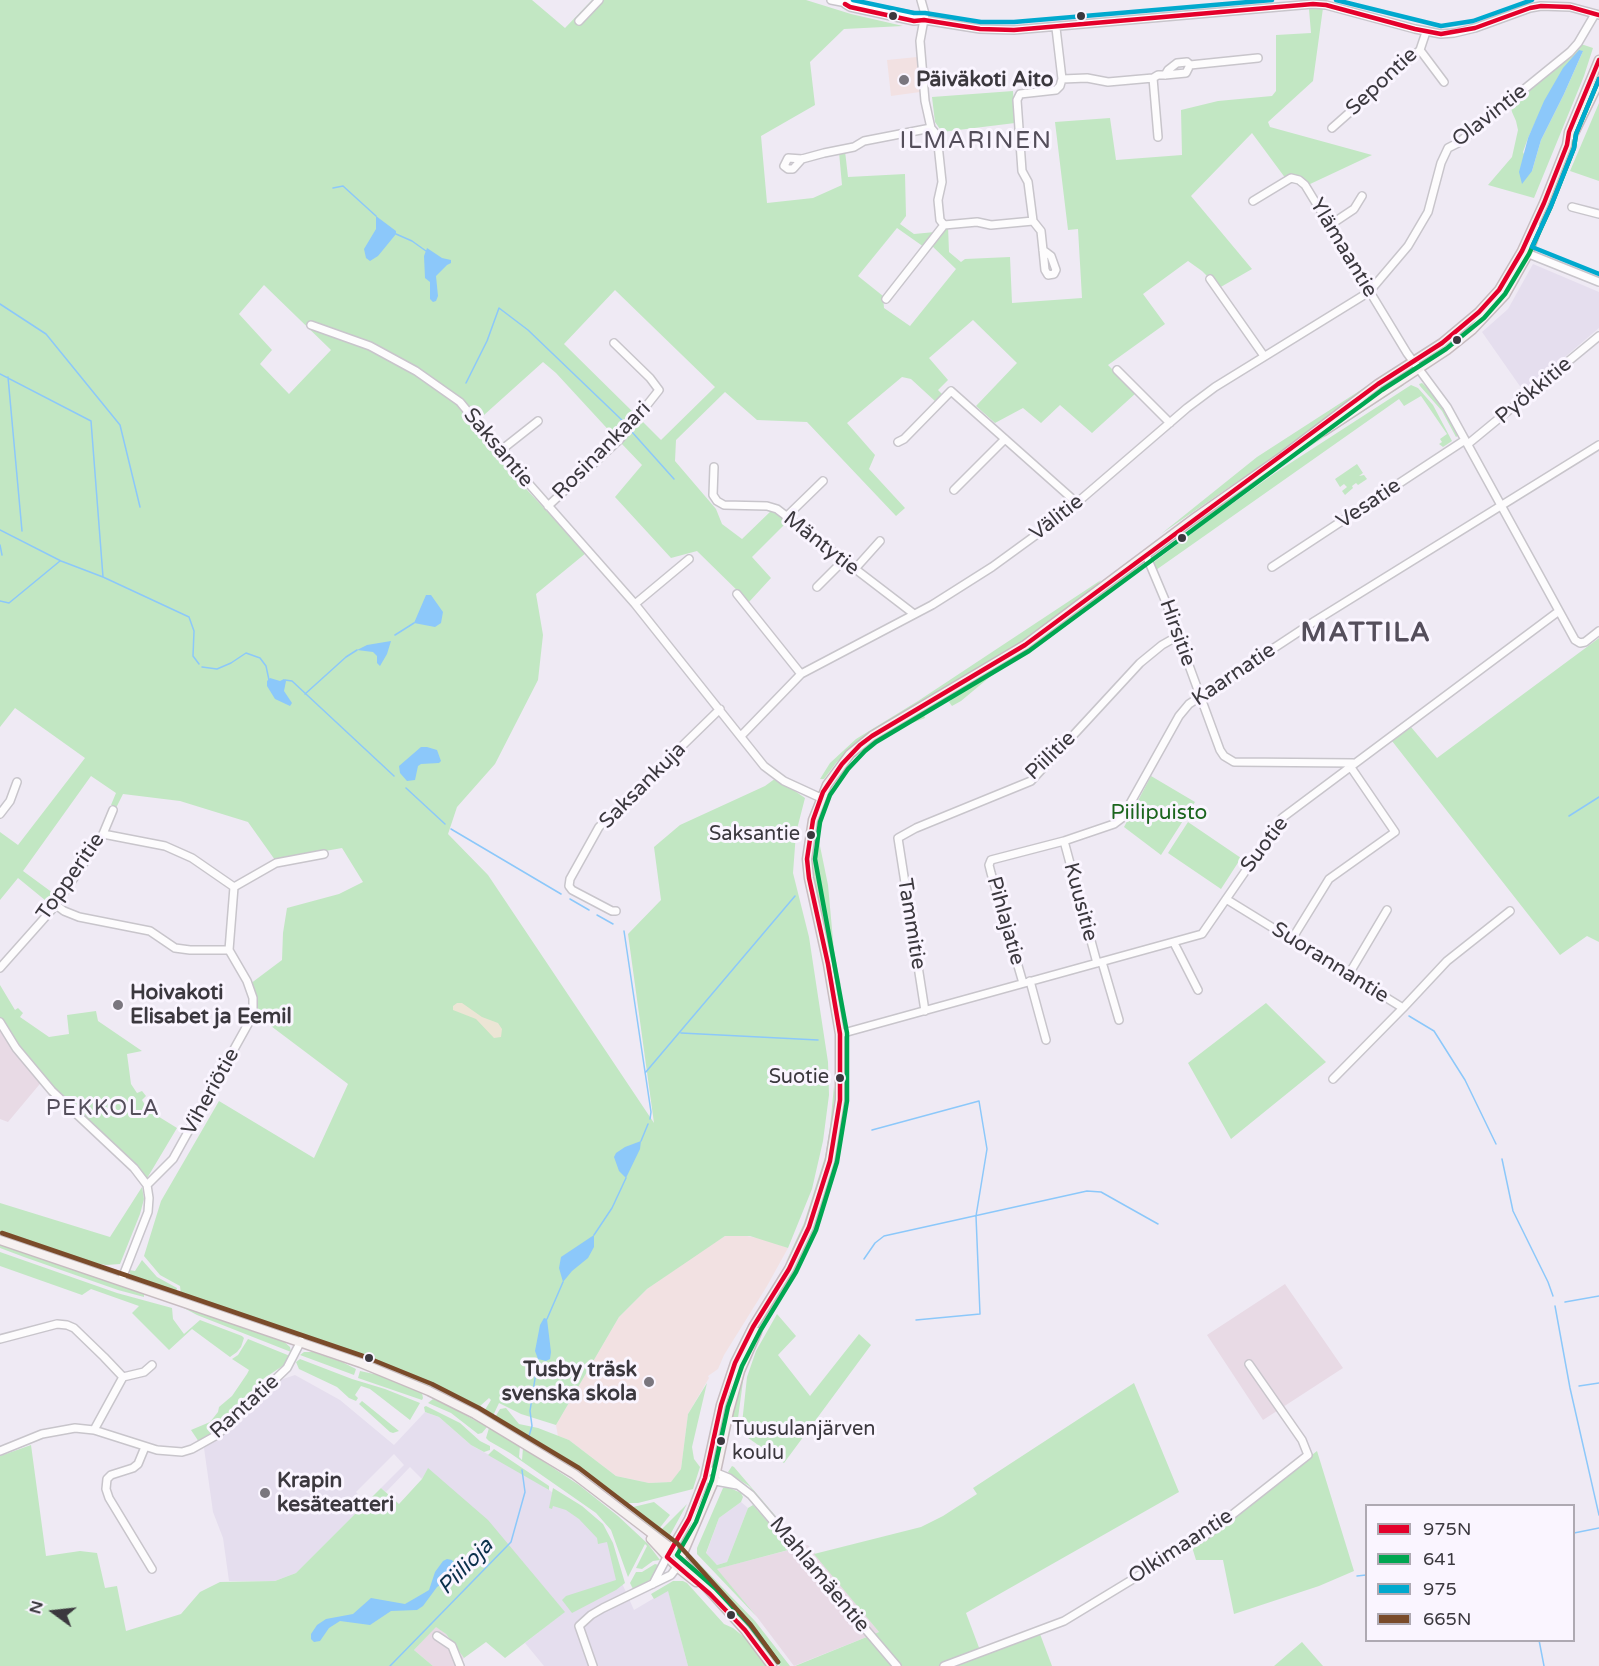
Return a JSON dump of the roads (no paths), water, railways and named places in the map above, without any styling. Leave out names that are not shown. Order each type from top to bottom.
[{"type":"main road","points":[[1567,145],[1569,132],[1599,60]]},
{"type":"main road","points":[[670,1553],[689,1519],[706,1474],[727,1382],[753,1327],[789,1269],[809,1227],[829,1166],[840,1100],[840,1034],[808,868],[810,832],[821,798],[842,764],[866,741],[1024,645],[1196,517],[1283,456],[1322,432],[1416,365],[1458,342],[1505,295],[1525,253],[1567,145],[1599,82]]},
{"type":"main road","points":[[0,1240],[301,1341],[387,1373],[475,1414],[574,1474],[639,1525],[670,1553],[744,1630],[772,1666]]},
{"type":"main road","points":[[680,1563],[716,1477],[729,1411],[742,1365],[770,1301]]},
{"type":"street","points":[[579,21],[599,0]]},
{"type":"street","points":[[831,0],[845,2],[850,8],[914,21],[924,20],[980,29],[1014,30],[1313,4],[1326,5],[1426,32]]},
{"type":"street","points":[[921,0],[925,14],[920,40],[926,101],[930,128],[937,135],[942,182],[938,200],[940,220],[944,225]]},
{"type":"street","points":[[1526,0],[1530,8]]},
{"type":"street","name":"Sepontie","points":[[1332,128],[1420,50],[1426,32],[1441,34],[1461,32],[1530,8],[1562,6],[1597,14]]},
{"type":"street","name":"Olavintie","points":[[1369,292],[1408,246],[1428,212],[1441,163],[1448,148],[1458,143],[1570,52],[1597,14]]},
{"type":"street","points":[[1043,250],[1041,231],[1033,221],[1028,182],[1022,171],[1017,100],[1020,94],[1056,90],[1060,86],[1062,79],[1056,28]]},
{"type":"street","points":[[1420,50],[1444,82]]},
{"type":"street","points":[[1062,79],[1087,78],[1108,81],[1153,78],[1186,73],[1190,65],[1258,58]]},
{"type":"street","points":[[1153,78],[1158,137]]},
{"type":"street","points":[[802,159],[854,147],[864,141],[930,128]]},
{"type":"street","name":"Ylämaantie","points":[[1253,201],[1291,178],[1305,185],[1369,292],[1416,365],[1447,407],[1575,640],[1580,643],[1585,642],[1599,631]]},
{"type":"street","points":[[1330,225],[1354,210],[1362,196]]},
{"type":"street","points":[[1572,207],[1599,214]]},
{"type":"street","points":[[886,299],[944,225],[977,222],[991,225],[1033,221]]},
{"type":"street","points":[[1525,253],[1599,282]]},
{"type":"street","points":[[1210,279],[1264,356]]},
{"type":"street","name":"Välitie","points":[[741,736],[801,674],[914,614],[992,567],[1077,503],[1215,387],[1369,292]]},
{"type":"street","name":"Saksantie","points":[[311,325],[370,346],[416,371],[460,402],[500,452],[635,604],[764,766],[775,775],[821,798]]},
{"type":"street","name":"Pyökkitie","points":[[1466,442],[1599,336]]},
{"type":"street","name":"Rosinankaari","points":[[548,506],[620,439],[659,390],[614,343]]},
{"type":"street","points":[[1117,370],[1170,423]]},
{"type":"street","points":[[898,442],[904,439],[947,389],[1077,503]]},
{"type":"street","points":[[500,452],[538,421]]},
{"type":"street","points":[[954,490],[1005,439]]},
{"type":"street","name":"Vesatie","points":[[1272,567],[1466,442]]},
{"type":"street","name":"Kaarnatie","points":[[991,860],[1064,841],[1114,824],[1122,818],[1179,716],[1189,704],[1315,621],[1599,445]]},
{"type":"street","name":"Mäntytie","points":[[714,467],[713,495],[717,501],[724,505],[767,506],[777,509],[914,614]]},
{"type":"street","points":[[786,517],[823,481]]},
{"type":"street","points":[[854,570],[880,541]]},
{"type":"street","name":"Hirsitie","points":[[1146,555],[1220,750],[1228,760],[1352,765]]},
{"type":"street","points":[[635,604],[688,560]]},
{"type":"street","points":[[817,587],[843,561]]},
{"type":"street","points":[[737,594],[801,674]]},
{"type":"street","name":"Suotie","points":[[840,1034],[1202,934],[1282,818],[1559,611]]},
{"type":"street","name":"Piilitie","points":[[898,838],[916,828],[1031,781],[1140,663],[1162,645],[1178,636]]},
{"type":"street","name":"Saksankuja","points":[[616,911],[572,890],[569,886],[570,879],[599,827],[720,709]]},
{"type":"street","points":[[1292,939],[1329,879],[1395,832],[1352,765]]},
{"type":"street","points":[[0,814],[10,801],[17,782]]},
{"type":"street","name":"Topperitie","points":[[0,968],[56,905],[103,834],[113,810]]},
{"type":"street","points":[[103,834],[163,846],[192,858],[234,887]]},
{"type":"street","name":"Tammitie","points":[[898,838],[925,1011]]},
{"type":"street","name":"Kuusitie","points":[[1064,841],[1099,962],[1119,1020]]},
{"type":"street","points":[[234,887],[276,862],[324,854]]},
{"type":"street","name":"Pihlajatie","points":[[991,860],[989,865],[991,873],[1046,1040]]},
{"type":"street","points":[[56,905],[79,917],[150,931],[175,948],[229,950],[234,887]]},
{"type":"street","name":"Suorannantie","points":[[1226,899],[1403,1008],[1447,961],[1510,911]]},
{"type":"street","points":[[1349,974],[1387,910]]},
{"type":"street","points":[[1174,943],[1198,990]]},
{"type":"street","name":"Viheriötie","points":[[147,1185],[173,1159],[253,1015],[253,998],[247,981],[229,950]]},
{"type":"street","points":[[1333,1079],[1403,1008]]},
{"type":"street","points":[[0,1022],[16,1048],[52,1091],[134,1168],[147,1185],[148,1212],[121,1281]]},
{"type":"street","points":[[0,1339],[57,1324],[67,1325],[74,1328],[123,1377]]},
{"type":"street","name":"Rantatie","points":[[0,1451],[42,1434],[75,1428],[94,1430],[145,1447],[182,1452],[217,1435],[287,1368],[301,1341]]},
{"type":"street","name":"Olkimaantie","points":[[944,1666],[1064,1621],[1209,1533],[1308,1455],[1302,1440],[1249,1364]]},
{"type":"street","points":[[94,1430],[123,1377],[144,1372],[152,1365]]},
{"type":"street","points":[[145,1447],[138,1464],[111,1475],[107,1479],[106,1489],[109,1498],[152,1569]]},
{"type":"street","name":"Mahlamäentie","points":[[706,1474],[740,1486],[751,1496],[897,1666]]},
{"type":"street","points":[[652,1585],[670,1553]]},
{"type":"street","points":[[592,1666],[579,1626],[603,1608],[671,1575],[680,1563]]},
{"type":"street","points":[[437,1636],[452,1646],[460,1666]]},
{"type":"water","points":[[1579,50],[1583,51],[1541,140],[1532,171],[1522,184],[1519,172],[1528,138],[1544,101],[1563,68]]},
{"type":"water","points":[[376,216],[396,231],[396,234],[378,256],[370,261],[366,258],[364,249],[376,229]]},
{"type":"water","points":[[427,248],[442,258],[451,260],[451,263],[436,276],[438,296],[433,302],[430,299],[430,282],[425,278],[424,256]]},
{"type":"water","points":[[426,595],[431,595],[443,612],[441,623],[435,627],[414,623]]},
{"type":"water","points":[[391,641],[380,666],[373,652],[357,650],[367,645]]},
{"type":"water","points":[[270,678],[286,681],[284,691],[292,703],[290,706],[275,699],[267,686]]},
{"type":"water","points":[[421,747],[437,750],[441,761],[421,764],[418,766],[415,780],[407,781],[400,773],[399,766]]},
{"type":"water","points":[[641,1141],[640,1149],[626,1178],[619,1171],[614,1157],[625,1147]]},
{"type":"water","points":[[594,1235],[594,1247],[588,1258],[563,1282],[559,1268],[561,1257]]},
{"type":"water","points":[[544,1318],[547,1319],[551,1352],[550,1359],[546,1361],[538,1359],[535,1351],[540,1325]]},
{"type":"water","points":[[447,1559],[452,1560],[457,1567],[455,1575],[437,1587],[423,1606],[417,1610],[391,1611],[370,1625],[340,1621],[329,1628],[320,1641],[314,1642],[311,1639],[311,1634],[317,1625],[326,1619],[353,1614],[371,1598],[405,1604],[424,1593],[429,1590],[435,1572]]},
{"type":"waterway","points":[[333,188],[343,186],[376,216]]},
{"type":"waterway","points":[[396,234],[426,251]]},
{"type":"waterway","points":[[0,304],[46,334],[120,425],[140,507]]},
{"type":"waterway","points":[[466,383],[487,341],[499,308],[528,330],[626,424]]},
{"type":"waterway","points":[[0,374],[91,421],[103,577]]},
{"type":"waterway","points":[[8,377],[22,531]]},
{"type":"waterway","points":[[632,432],[674,479]]},
{"type":"waterway","points":[[0,530],[61,561],[103,577],[189,617],[194,631],[193,656],[199,664]]},
{"type":"waterway","points":[[0,545],[2,555]]},
{"type":"waterway","points":[[0,601],[9,603],[60,561]]},
{"type":"waterway","points":[[395,635],[414,623]]},
{"type":"waterway","points":[[305,694],[357,650]]},
{"type":"waterway","points":[[202,667],[217,669],[246,653],[260,658],[266,666],[269,680]]},
{"type":"waterway","points":[[285,680],[292,681],[394,776]]},
{"type":"waterway","points":[[406,788],[445,824]]},
{"type":"waterway","points":[[1569,816],[1599,797]]},
{"type":"waterway","points":[[451,829],[561,894]]},
{"type":"waterway","points":[[645,1073],[795,896]]},
{"type":"waterway","points":[[570,899],[589,910]]},
{"type":"waterway","points":[[597,915],[613,924]]},
{"type":"waterway","points":[[624,931],[651,1112],[650,1119]]},
{"type":"waterway","points":[[1409,1016],[1434,1031],[1465,1080],[1496,1144]]},
{"type":"waterway","points":[[681,1033],[818,1040]]},
{"type":"waterway","points":[[872,1130],[979,1101],[987,1149],[976,1216],[980,1314],[916,1320]]},
{"type":"waterway","points":[[641,1141],[648,1124]]},
{"type":"waterway","points":[[1502,1159],[1513,1211],[1553,1296]]},
{"type":"waterway","points":[[594,1235],[612,1208],[626,1178]]},
{"type":"waterway","points":[[864,1259],[875,1243],[884,1236],[1087,1191],[1101,1192],[1158,1224]]},
{"type":"waterway","points":[[547,1319],[563,1282]]},
{"type":"waterway","points":[[1565,1302],[1599,1296]]},
{"type":"waterway","points":[[1555,1306],[1570,1388],[1599,1515]]},
{"type":"waterway","points":[[529,1436],[532,1426],[530,1411],[538,1359]]},
{"type":"waterway","points":[[1579,1386],[1599,1383]]},
{"type":"waterway","name":"Piilioja","points":[[390,1666],[511,1542],[525,1492],[522,1470]]},
{"type":"waterway","points":[[1575,1533],[1599,1528]]},
{"type":"waterway","points":[[1357,1576],[1365,1575]]},
{"type":"waterway","points":[[1539,1642],[1544,1666]]},
{"type":"place","name":"Päiväkoti Aito","points":[[904,80]]},
{"type":"place","name":"Saksantie","points":[[811,835]]},
{"type":"place","name":"Hoivakoti Elisabet ja Eemil","points":[[118,1005]]},
{"type":"place","name":"Suotie","points":[[840,1078]]},
{"type":"place","name":"Tusby träsk svenska skola","points":[[649,1382]]},
{"type":"place","name":"Tuusulanjärven koulu","points":[[721,1441]]},
{"type":"place","name":"Krapin kesäteatteri","points":[[265,1493]]},
{"type":"district","name":"ILMARINEN","points":[[976,142]]},
{"type":"district","name":"MATTILA","points":[[1366,634]]},
{"type":"district","name":"PEKKOLA","points":[[103,1109]]},
{"type":"park label","name":"Piilipuisto","points":[[1159,813]]}]
